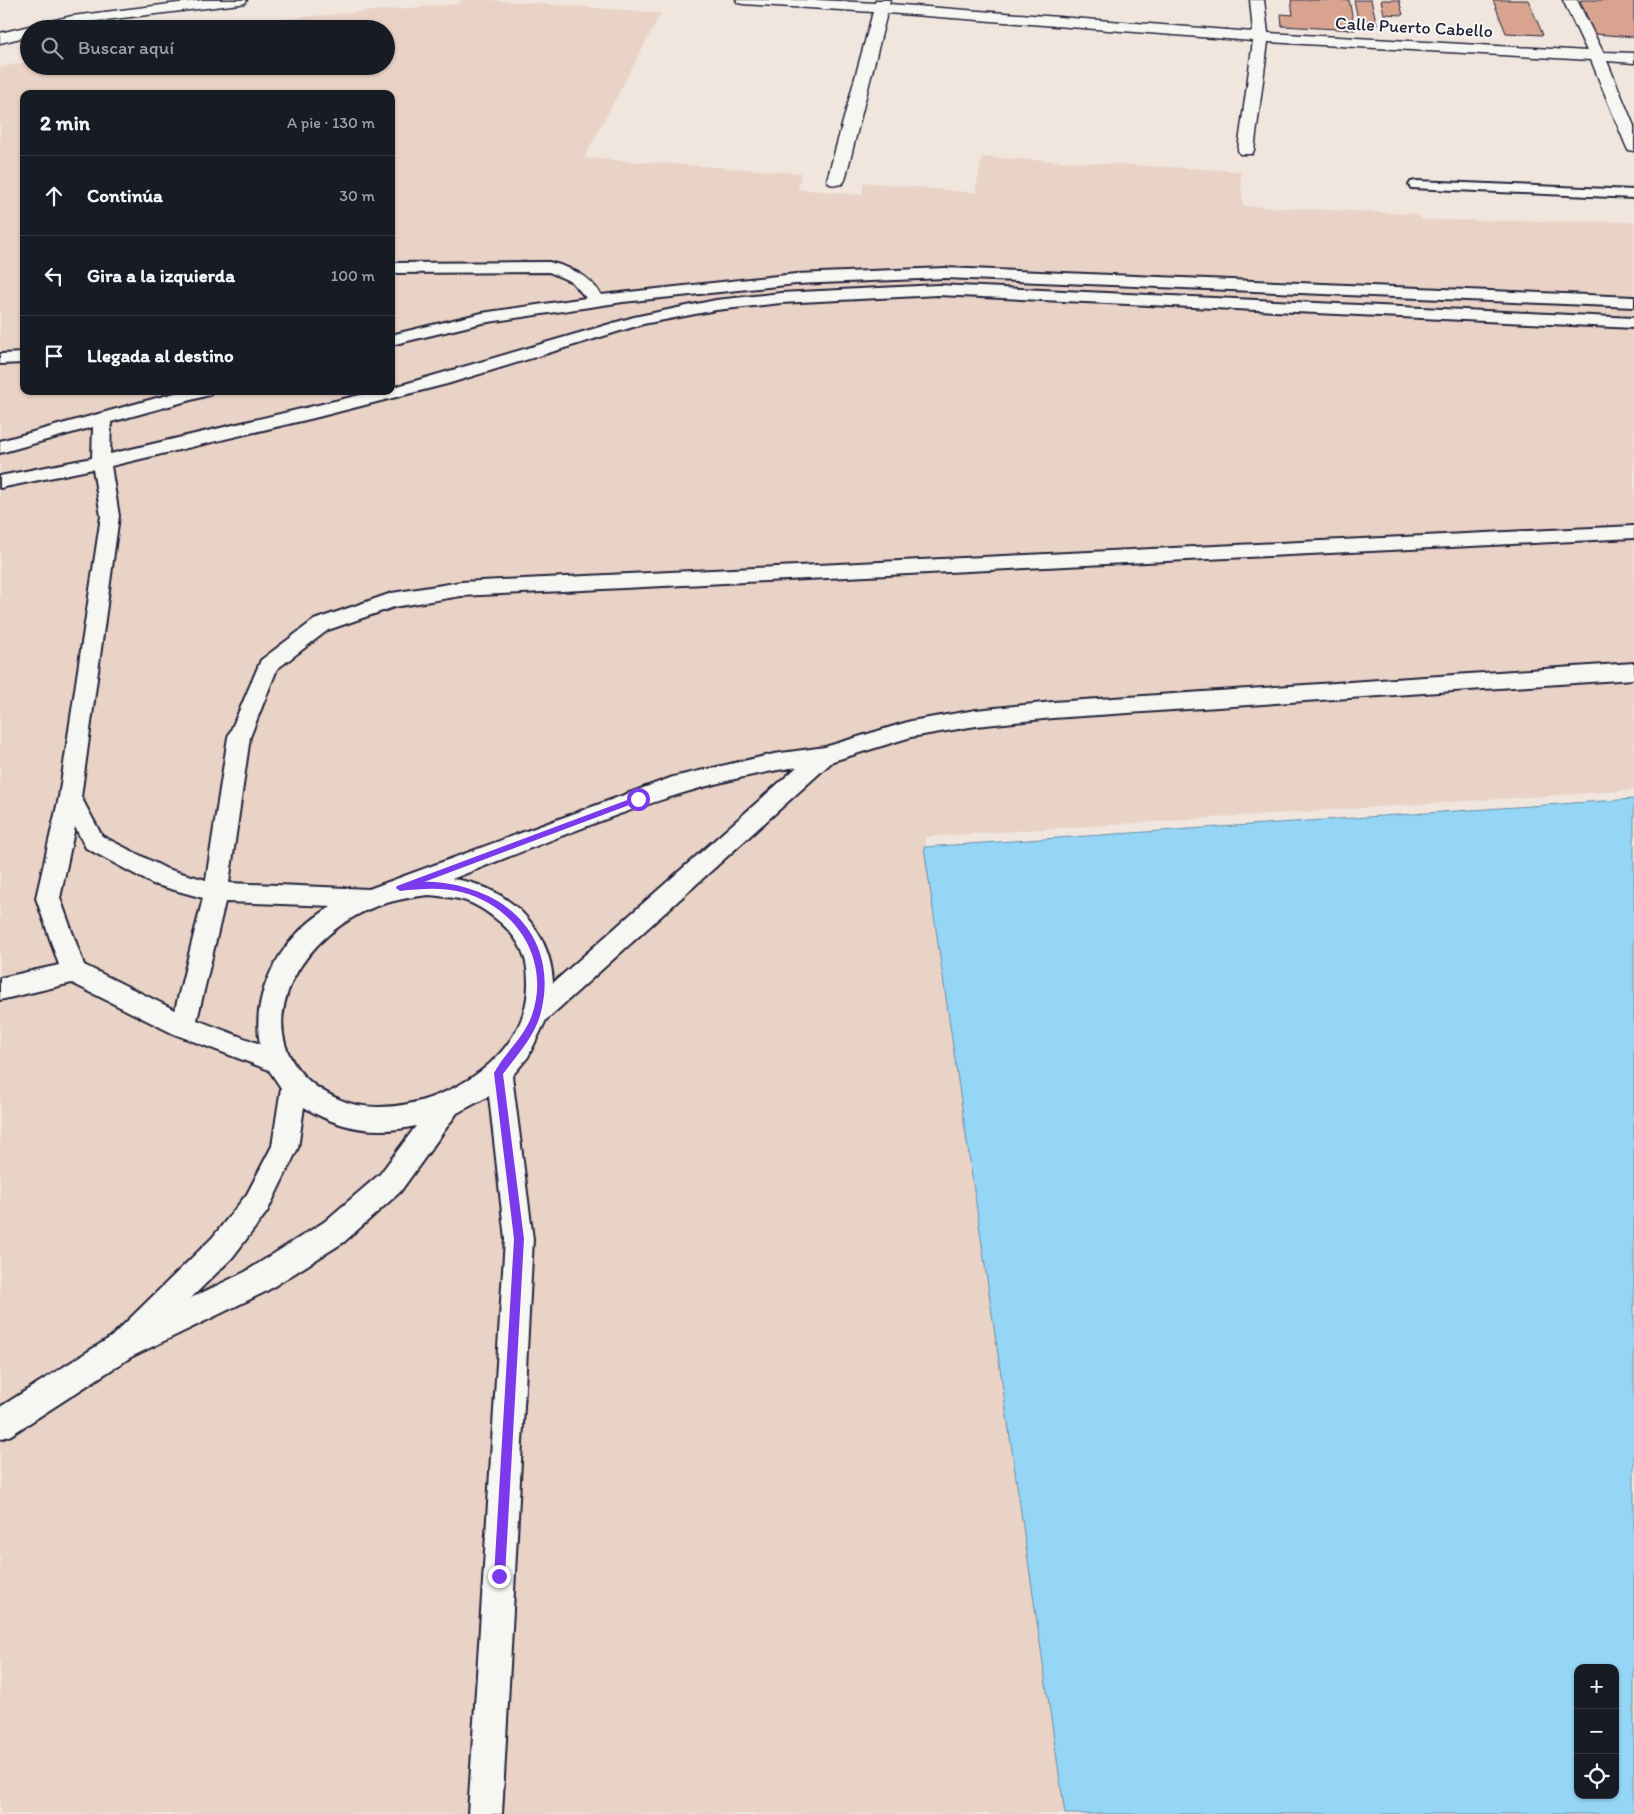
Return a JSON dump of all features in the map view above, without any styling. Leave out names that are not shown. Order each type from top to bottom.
[{"type":"street","points":[[57,20],[72,13],[240,0]]},
{"type":"street","name":"Calle Puerto Cabello","points":[[742,0],[881,4],[1261,37],[1634,58]]},
{"type":"street","points":[[1246,150],[1261,37],[1257,0]]},
{"type":"street","points":[[1570,0],[1597,55],[1634,146]]},
{"type":"street","points":[[836,180],[881,4]]},
{"type":"street","points":[[0,38],[20,33]]},
{"type":"lane","points":[[1416,185],[1634,194]]},
{"type":"lane","points":[[395,268],[549,267],[570,272],[587,285],[597,302]]},
{"type":"lane","points":[[395,326],[482,318],[712,287],[861,275],[945,273],[1634,302]]},
{"type":"lane","points":[[1102,299],[1105,280]]},
{"type":"lane","points":[[395,392],[640,320],[716,305],[781,298],[938,290],[1634,323]]},
{"type":"lane","points":[[395,339],[482,318]]},
{"type":"lane","points":[[0,359],[20,358]]},
{"type":"lane","points":[[0,447],[189,395]]},
{"type":"lane","points":[[0,482],[101,462],[314,413],[383,395]]},
{"type":"lane","points":[[74,972],[48,898],[70,797],[110,516],[101,462],[102,419]]},
{"type":"lane","points":[[183,1026],[216,892],[240,737],[268,665],[321,625],[392,600],[461,589],[1634,532]]},
{"type":"lane","points":[[400,888],[431,885],[461,889],[488,898],[510,914],[527,933],[538,957],[541,984],[537,1013],[528,1034],[499,1073],[475,1091],[447,1106],[413,1116],[379,1119],[346,1115],[317,1103],[294,1085],[278,1062],[270,1035],[270,1007],[278,979],[294,953],[314,930],[340,911],[369,897],[400,888],[673,786],[774,762],[825,755],[911,729],[976,718],[1043,711],[1634,671]]},
{"type":"lane","points":[[537,1013],[825,755]]},
{"type":"lane","points":[[70,797],[94,842],[161,878],[216,892],[369,897]]},
{"type":"lane","points":[[0,989],[74,972],[183,1026],[278,1062]]},
{"type":"lane","points":[[485,1814],[519,1239],[499,1073]]},
{"type":"lane","points":[[121,1347],[222,1248],[257,1203],[285,1148],[294,1085]]},
{"type":"lane","points":[[0,1424],[121,1347],[255,1282],[334,1232],[390,1183],[447,1106]]},
{"type":"shaded area","points":[[461,0],[491,0],[661,13],[584,158],[801,173],[798,189],[862,195],[864,182],[975,193],[982,157],[1240,171],[1243,206],[1416,214],[1422,220],[1634,222],[1634,790],[924,837],[1078,1814],[0,1814],[0,68],[20,63],[20,75],[395,75],[395,20],[279,20],[458,4]]},
{"type":"water","points":[[1634,799],[1634,1814],[1065,1814],[924,847]]},
{"type":"building","points":[[1291,0],[1349,0],[1355,30],[1282,26],[1281,14],[1293,15]]},
{"type":"building","points":[[1354,0],[1371,0],[1377,25],[1359,24]]},
{"type":"building","points":[[1381,0],[1399,0],[1403,15],[1384,14]]},
{"type":"building","points":[[1493,0],[1528,0],[1543,35],[1506,33]]},
{"type":"building","points":[[1580,0],[1634,0],[1634,37],[1594,34]]},
{"type":"route","points":[[499,1576],[519,1239],[499,1073],[515,1054],[528,1034],[537,1013],[541,984],[538,957],[527,933],[510,914],[488,898],[461,889],[431,885],[400,888],[638,799]]}]
